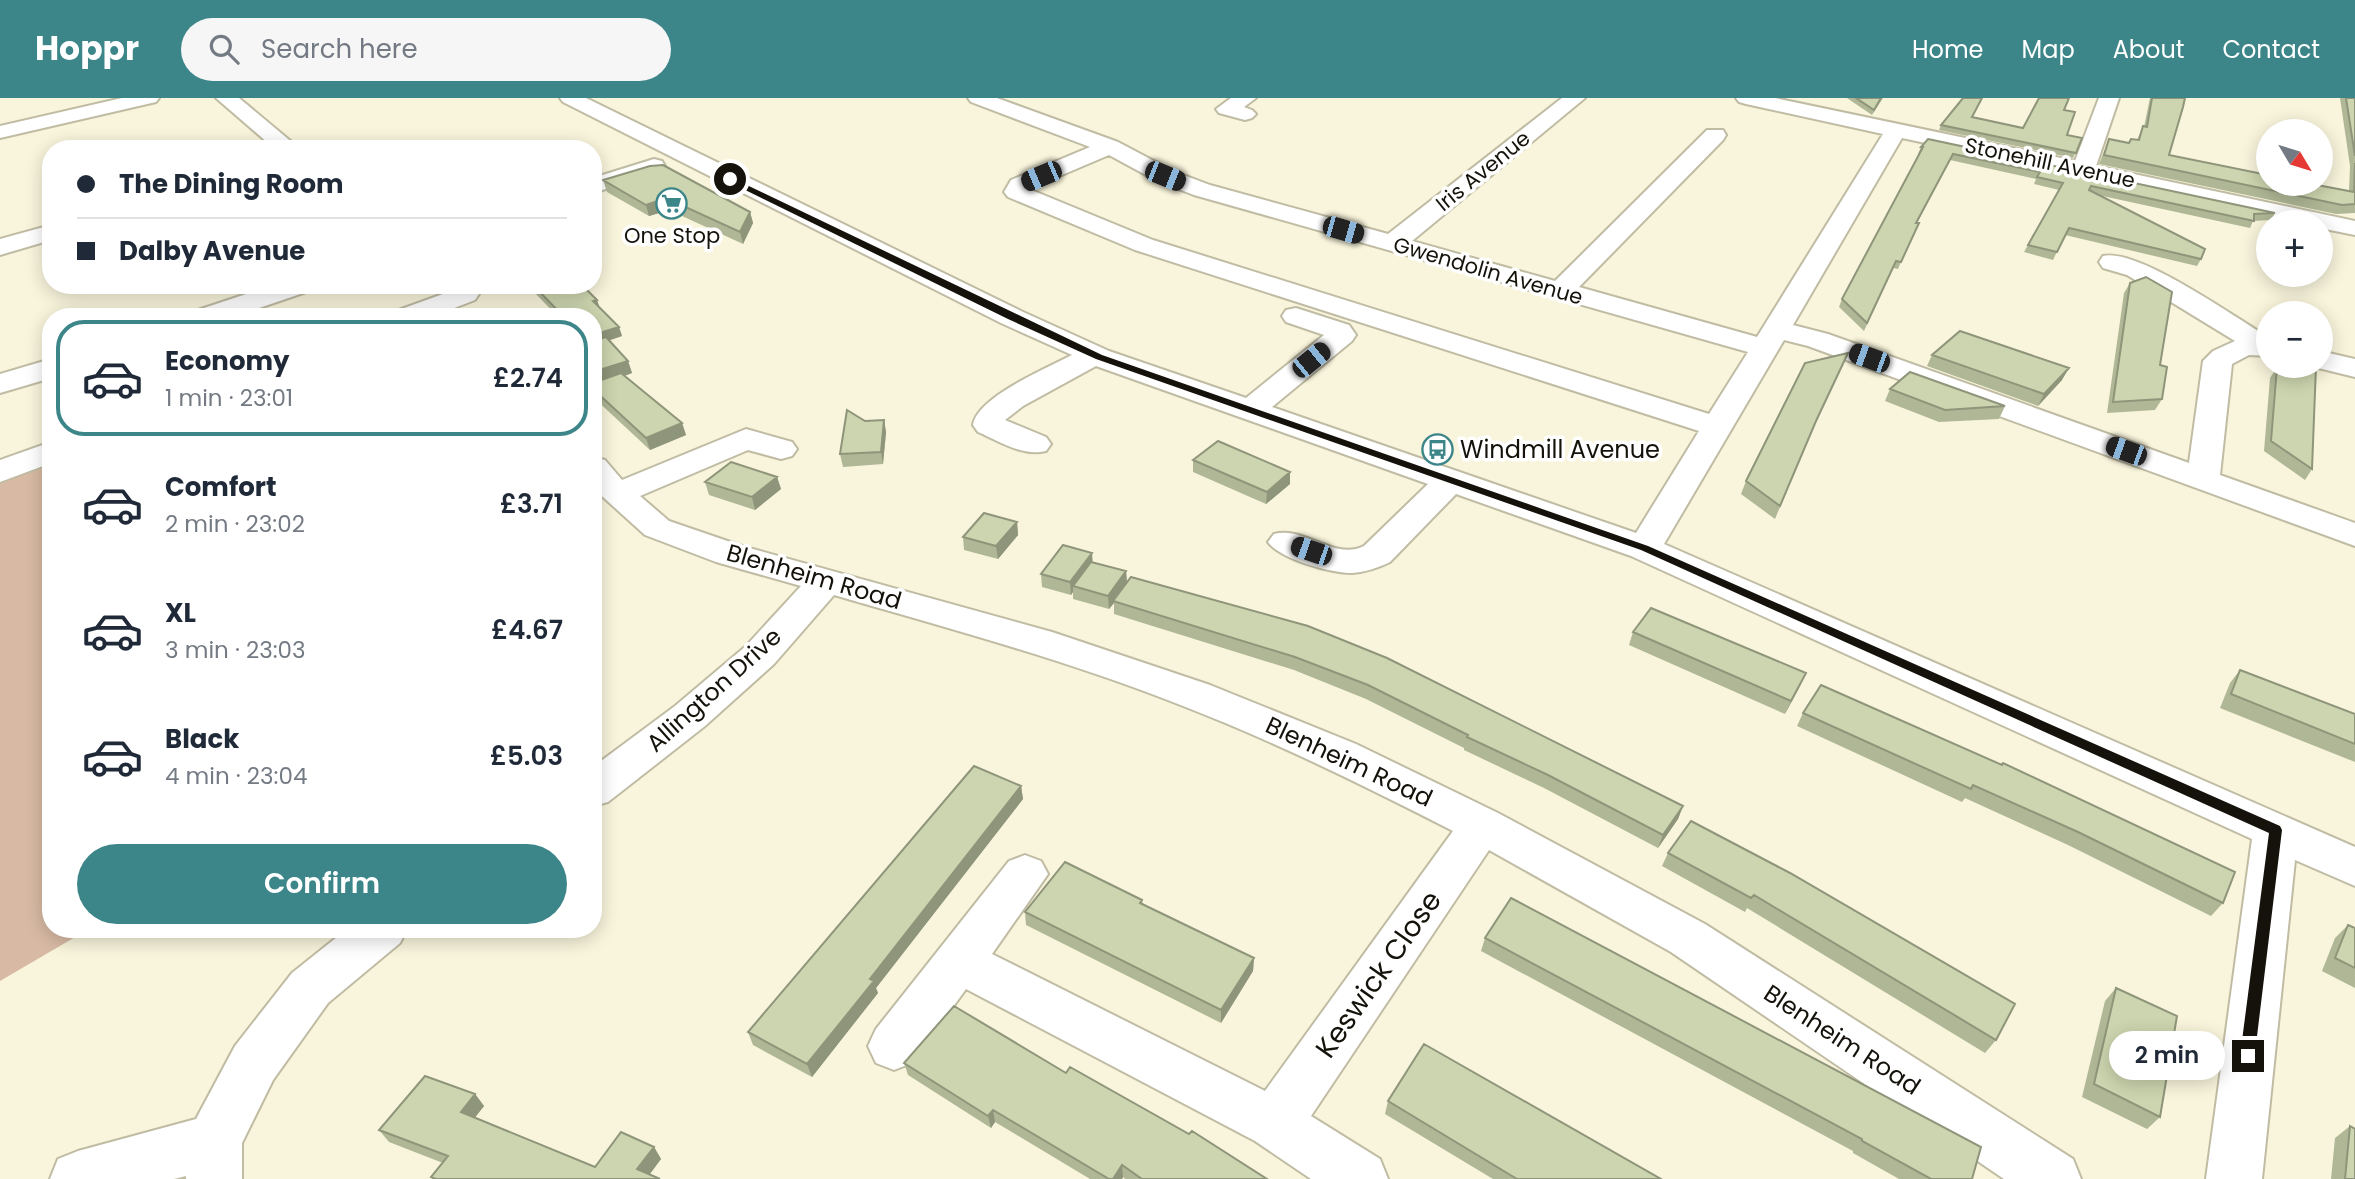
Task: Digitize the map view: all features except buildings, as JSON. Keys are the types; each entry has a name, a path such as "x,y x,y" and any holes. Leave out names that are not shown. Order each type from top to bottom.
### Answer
{"street":[{"path":"0,132 149,98"},
{"path":"226,98 278,140"},
{"path":"570,98 683,156 1094,355 1644,548 2276,830 2355,868"},
{"name":"Gwendolin Avenue","path":"978,98 1110,147 1165,176 1202,190 1560,291 1771,339 1818,340 2355,535"},
{"name":"Iris Avenue","path":"1392,244 1575,98"},
{"name":"Stonehill Avenue","path":"1746,98 1805,104 1896,130 2355,228"},
{"path":"2083,170 2109,98"},
{"path":"1644,548 1896,130"},
{"path":"1560,291 1715,135"},
{"path":"1110,147 1019,185 1016,192 1144,245 1718,427"},
{"path":"602,183 683,156"},
{"path":"0,247 42,235"},
{"path":"2135,267 2256,341"},
{"path":"232,308 273,294"},
{"path":"423,308 450,294"},
{"path":"462,294 475,308"},
{"path":"1249,411 1342,335 1339,331 1287,313"},
{"path":"2203,479 2218,361 2231,351 2256,347"},
{"path":"1035,444 989,425 990,417 1000,408 1094,355"},
{"path":"2333,363 2355,368"},
{"path":"0,384 42,371"},
{"path":"617,494 736,428 781,449"},
{"path":"0,472 42,456"},
{"name":"Blenheim Road","path":"602,477 617,494 657,528 729,554 1038,641 1196,695 1341,755 1482,825 1688,938 2053,1179"},
{"path":"1286,542 1336,560 1367,561 1451,480"},
{"name":"Allington Drive","path":"602,783 690,716 760,655 827,580"},
{"name":"Keswick Close","path":"1274,1123 1482,825"},
{"path":"2234,1179 2276,830"},
{"path":"894,1045 1024,874"},
{"path":"78,1179 214,1160 254,1063 281,1024 310,988 372,938"},
{"path":"958,961 1274,1123 1360,1179"}],"shaded area":[{"path":"42,466 42,938 74,938 0,981 0,482"}],"place":[{"name":"One Stop","path":"672,204"},
{"name":"Windmill Avenue","path":"1437,450"}],"route":[{"path":"730,179 1011,317 1099,357 1235,407 1530,506 1644,548 2276,830 2248,1056"}]}
